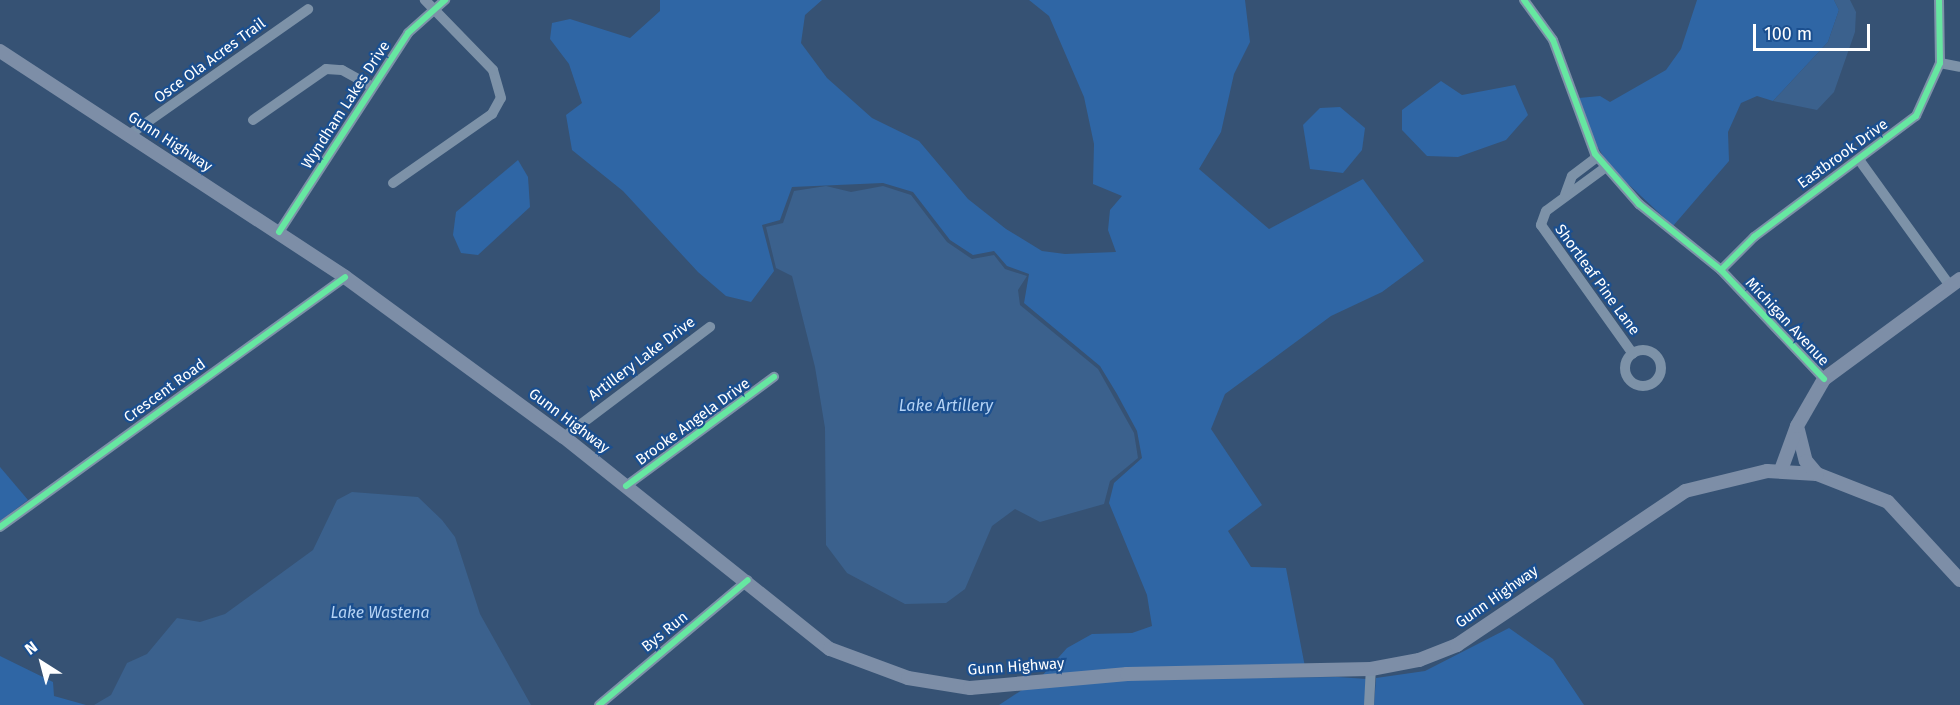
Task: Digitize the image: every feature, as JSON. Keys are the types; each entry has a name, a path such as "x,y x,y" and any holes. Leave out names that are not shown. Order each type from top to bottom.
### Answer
{"main road":[{"name":"Gunn Highway","path":"0,51 345,277 564,436 748,580 830,648 908,678 970,688 1127,674 1371,669 1419,660 1457,645 1685,491 1729,476 1781,470 1817,474 1888,502 1960,580"},
{"path":"1781,470 1797,426 1824,379 1955,282"},
{"path":"1797,426 1800,446 1817,474"}],"street":[{"path":"393,183 492,114 501,98 493,70 425,0"},
{"name":"Wyndham Lakes Drive","path":"279,232 371,86 408,33 445,0"},
{"name":"Michigan Avenue","path":"1524,0 1552,40 1597,157 1639,204 1721,270 1824,379"},
{"name":"Eastbrook Drive","path":"1721,270 1754,237 1860,161 1916,116 1940,63 1940,0"},
{"name":"Osce Ola Acres Trail","path":"129,135 308,9"},
{"path":"1940,63 1960,67"},
{"path":"253,120 326,69 342,70 371,86"},
{"name":"Shortleaf Pine Lane","path":"1565,195 1572,176 1597,157"},
{"path":"1860,161 1955,282"},
{"name":"Shortleaf Pine Lane","path":"1606,167 1546,211 1543,231 1633,354"},
{"name":"Crescent Road","path":"0,526 345,277"},
{"name":"Artillery Lake Drive","path":"564,436 710,327"},
{"name":"Brooke Angela Drive","path":"626,486 774,377"},
{"name":"Bys Run","path":"599,705 748,580"},
{"path":"1369,705 1371,669"}],"shaded area":[{"path":"660,0 822,0 805,15 801,43 827,78 872,118 919,141 968,199 1006,229 1042,251 1065,254 1116,252 1108,230 1110,210 1122,196 1093,184 1094,144 1084,97 1049,16 1029,0 1245,0 1250,42 1234,74 1221,132 1199,169 1269,229 1363,179 1424,261 1382,292 1331,316 1225,394 1211,429 1262,505 1228,531 1251,567 1286,568 1305,667 1040,678 1067,648 1092,634 1132,633 1152,626 1147,595 1109,503 1114,483 1142,458 1137,431 1117,394 1100,366 1024,303 1029,274 1007,266 994,251 973,255 950,240 913,192 883,183 792,187 780,220 762,225 774,271 751,302 726,296 698,272 623,191 572,150 566,115 582,103 569,64 550,39 552,23 570,19 630,38 660,11"},
{"path":"1697,0 1834,0 1839,10 1828,42 1773,101 1757,96 1741,103 1728,132 1729,161 1673,226 1610,167 1592,138 1579,98 1600,96 1610,102 1666,70 1681,49"},
{"path":"1441,81 1462,95 1515,85 1528,115 1506,140 1458,157 1427,156 1402,130 1402,110"},
{"path":"1340,107 1365,128 1362,150 1343,173 1310,169 1303,125 1320,108"},
{"path":"518,160 528,177 530,207 478,255 461,253 453,235 456,212"},
{"path":"0,467 28,500 0,521"},
{"path":"1509,628 1553,659 1584,705 1374,705 1376,678 1425,671"},
{"path":"0,656 53,682 54,696 86,705 0,705"},
{"path":"1338,677 1367,679 1365,705 999,705 1025,688 1127,679"}],"water":[{"path":"1834,0 1850,0 1856,12 1855,32 1834,92 1817,110 1773,101 1828,42 1839,10"},
{"name":"Lake Artillery","path":"826,186 851,192 883,186 911,195 947,242 972,259 994,255 1005,269 1027,276 1018,290 1020,305 1098,369 1134,433 1138,458 1110,481 1104,504 1040,522 1015,509 992,526 965,589 946,603 905,604 847,573 826,545 825,428 815,367 792,276 776,268 766,227 783,223 794,191"},
{"name":"Lake Wastena","path":"352,492 418,497 442,520 455,537 480,614 531,705 94,705 111,695 127,663 147,654 177,618 200,622 225,614 313,550 337,500"}],"cycle path":[{"path":"279,232 408,33 445,0"},
{"path":"1524,0 1553,40 1595,154 1639,204 1721,270 1824,379"},
{"path":"1721,270 1754,237 1916,116 1940,63 1939,0"},
{"path":"0,527 345,277"},
{"path":"626,486 774,377"},
{"path":"599,705 748,580"}]}
